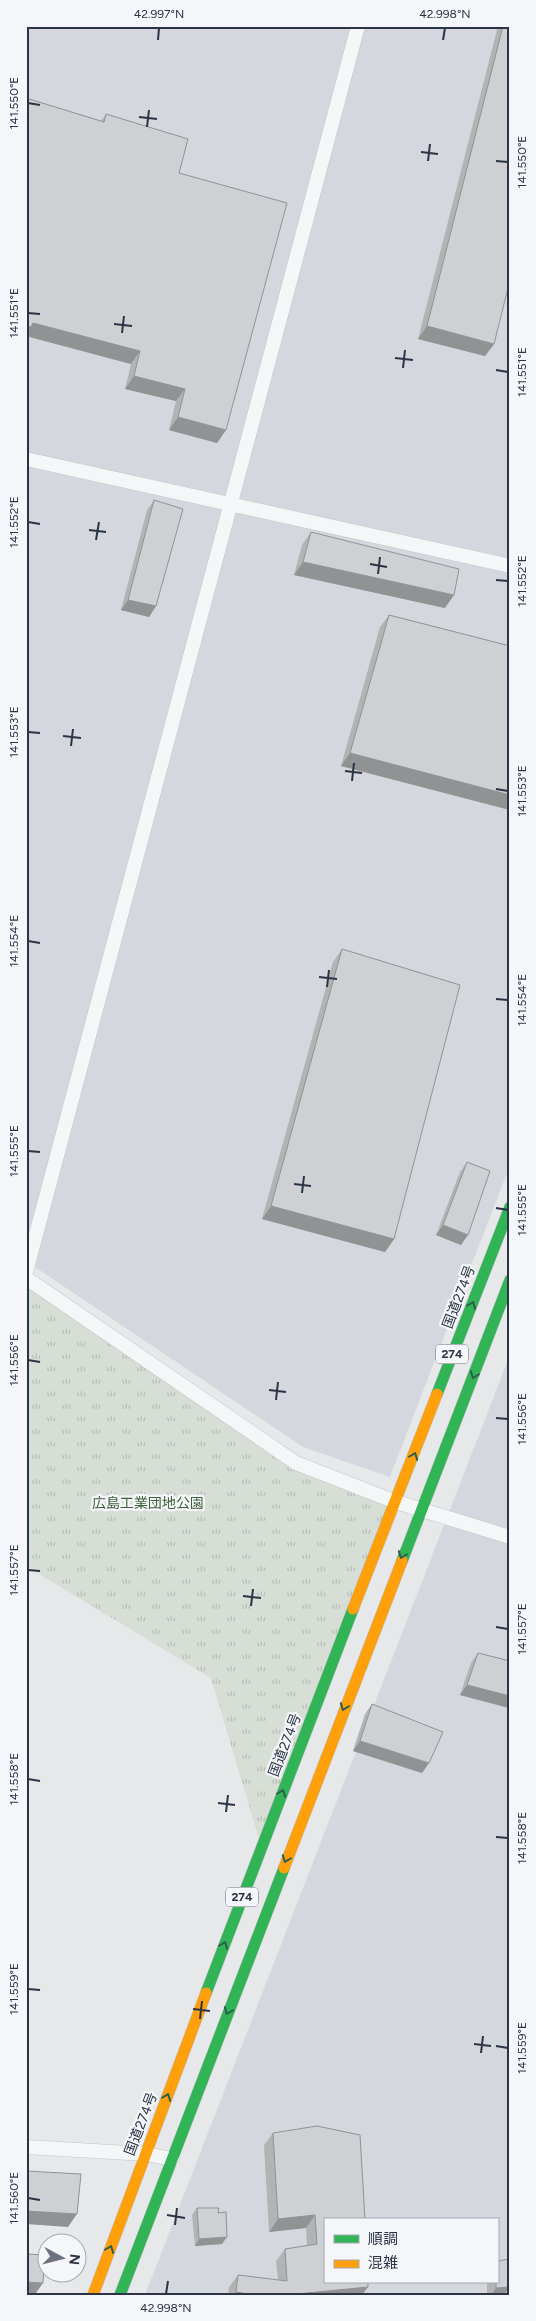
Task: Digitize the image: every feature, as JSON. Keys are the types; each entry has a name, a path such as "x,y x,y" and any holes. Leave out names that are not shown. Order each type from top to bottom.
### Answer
{"highway":[{"name":"国道274号","path":"93,2295 261,1846 510,1207"},
{"name":"274","path":"120,2295 420,1510 510,1280"}],"street":[{"path":"26,1272 358,26"},
{"path":"26,458 510,566"},
{"path":"26,1278 296,1463 396,1502 510,1537"},
{"path":"26,2147 146,2154 172,2159"}],"shaded area":[{"path":"26,26 510,26 510,1165 390,1477 303,1447 26,1261"},
{"path":"510,1355 510,2295 145,2295"}],"green space":[{"name":"広島工業団地公園","path":"26,1278 296,1463 396,1502 261,1846 211,1678 26,1566"}],"building":[{"path":"503,26 510,26 510,280 494,344 427,326"},
{"path":"26,98 104,122 106,114 188,139 179,173 287,203 226,430 178,417 185,389 134,376 140,351 33,323 31,327 26,326"},
{"path":"154,500 183,509 156,606 128,600"},
{"path":"311,532 459,569 454,595 303,562"},
{"path":"389,615 510,646 510,795 350,753"},
{"path":"342,949 460,985 394,1239 271,1206"},
{"path":"467,1162 490,1171 468,1235 443,1225"},
{"path":"478,1653 510,1661 510,1696 467,1685"},
{"path":"372,1704 443,1732 429,1763 360,1741"},
{"path":"317,2126 360,2135 365,2218 324,2218 324,2284 368,2284 368,2287 286,2295 254,2295 236,2292 238,2275 287,2281 285,2249 317,2244 315,2215 278,2219 273,2133"},
{"path":"26,2171 81,2174 77,2214 26,2211"},
{"path":"197,2208 219,2208 218,2213 226,2212 227,2237 199,2239"},
{"path":"26,2254 38,2255 38,2283 26,2282"},
{"path":"510,2259 510,2292 509,2287 496,2288 496,2284 498,2284 498,2261"}],"traffic: fast":[{"path":"437,1394 510,1207"},
{"path":"402,1561 510,1280"},
{"path":"206,1993 353,1609"},
{"path":"120,2295 284,1868"}],"traffic: slow":[{"path":"353,1609 437,1394"},
{"path":"284,1868 402,1561"},
{"path":"93,2295 206,1993"}]}
